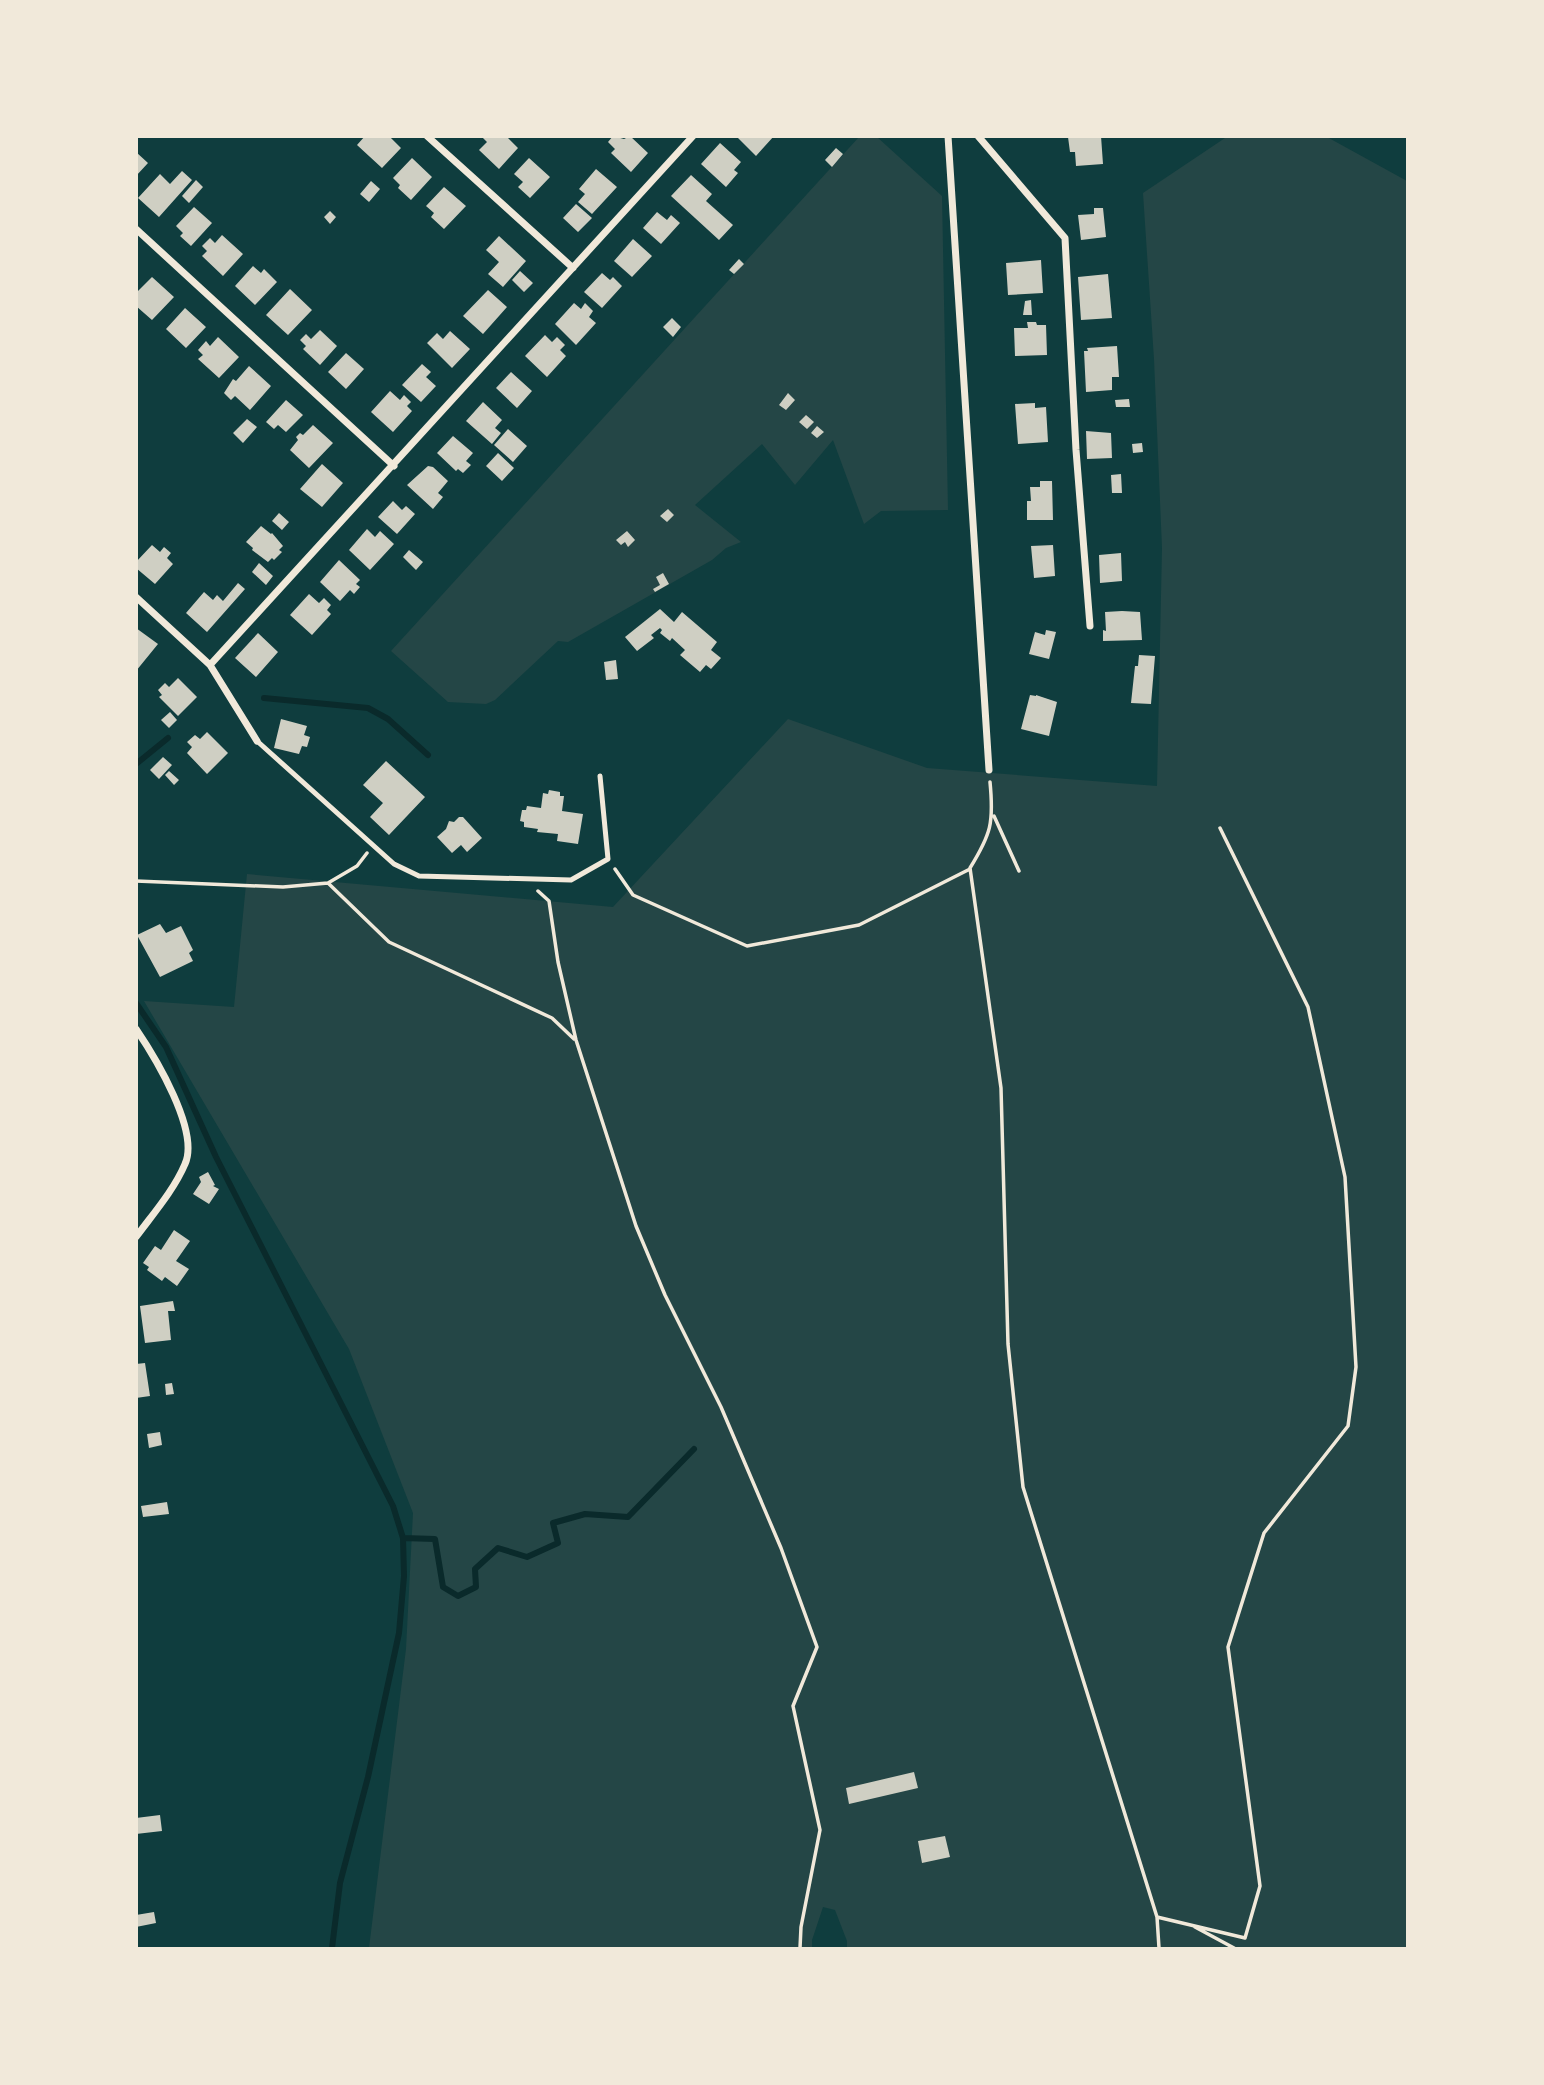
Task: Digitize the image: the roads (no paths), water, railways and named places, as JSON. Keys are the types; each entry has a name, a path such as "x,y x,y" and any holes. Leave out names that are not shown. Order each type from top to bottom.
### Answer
{"street":[{"path":"427,136 573,268"},
{"path":"210,664 694,136"},
{"path":"948,136 989,770"},
{"path":"978,136 1065,238 1076,450 1090,626"},
{"path":"136,229 394,466"},
{"path":"136,597 210,664 257,741"},
{"path":"136,1029 159,1064 186,1128 189,1147 186,1163 136,1237"}],"lane":[{"path":"257,741 394,864 419,876 571,880 608,859 600,776"}],"waterway":[{"path":"264,698 368,708 388,719 428,755"},
{"path":"136,764 168,738"},
{"path":"136,1003 166,1047 216,1157 393,1506 403,1538 404,1576 399,1633 368,1777 340,1883 332,1948"},
{"path":"403,1538 435,1539 443,1587 458,1596 476,1587 475,1569 498,1548 527,1557 558,1543 553,1523 585,1514 628,1517 694,1449"}]}
